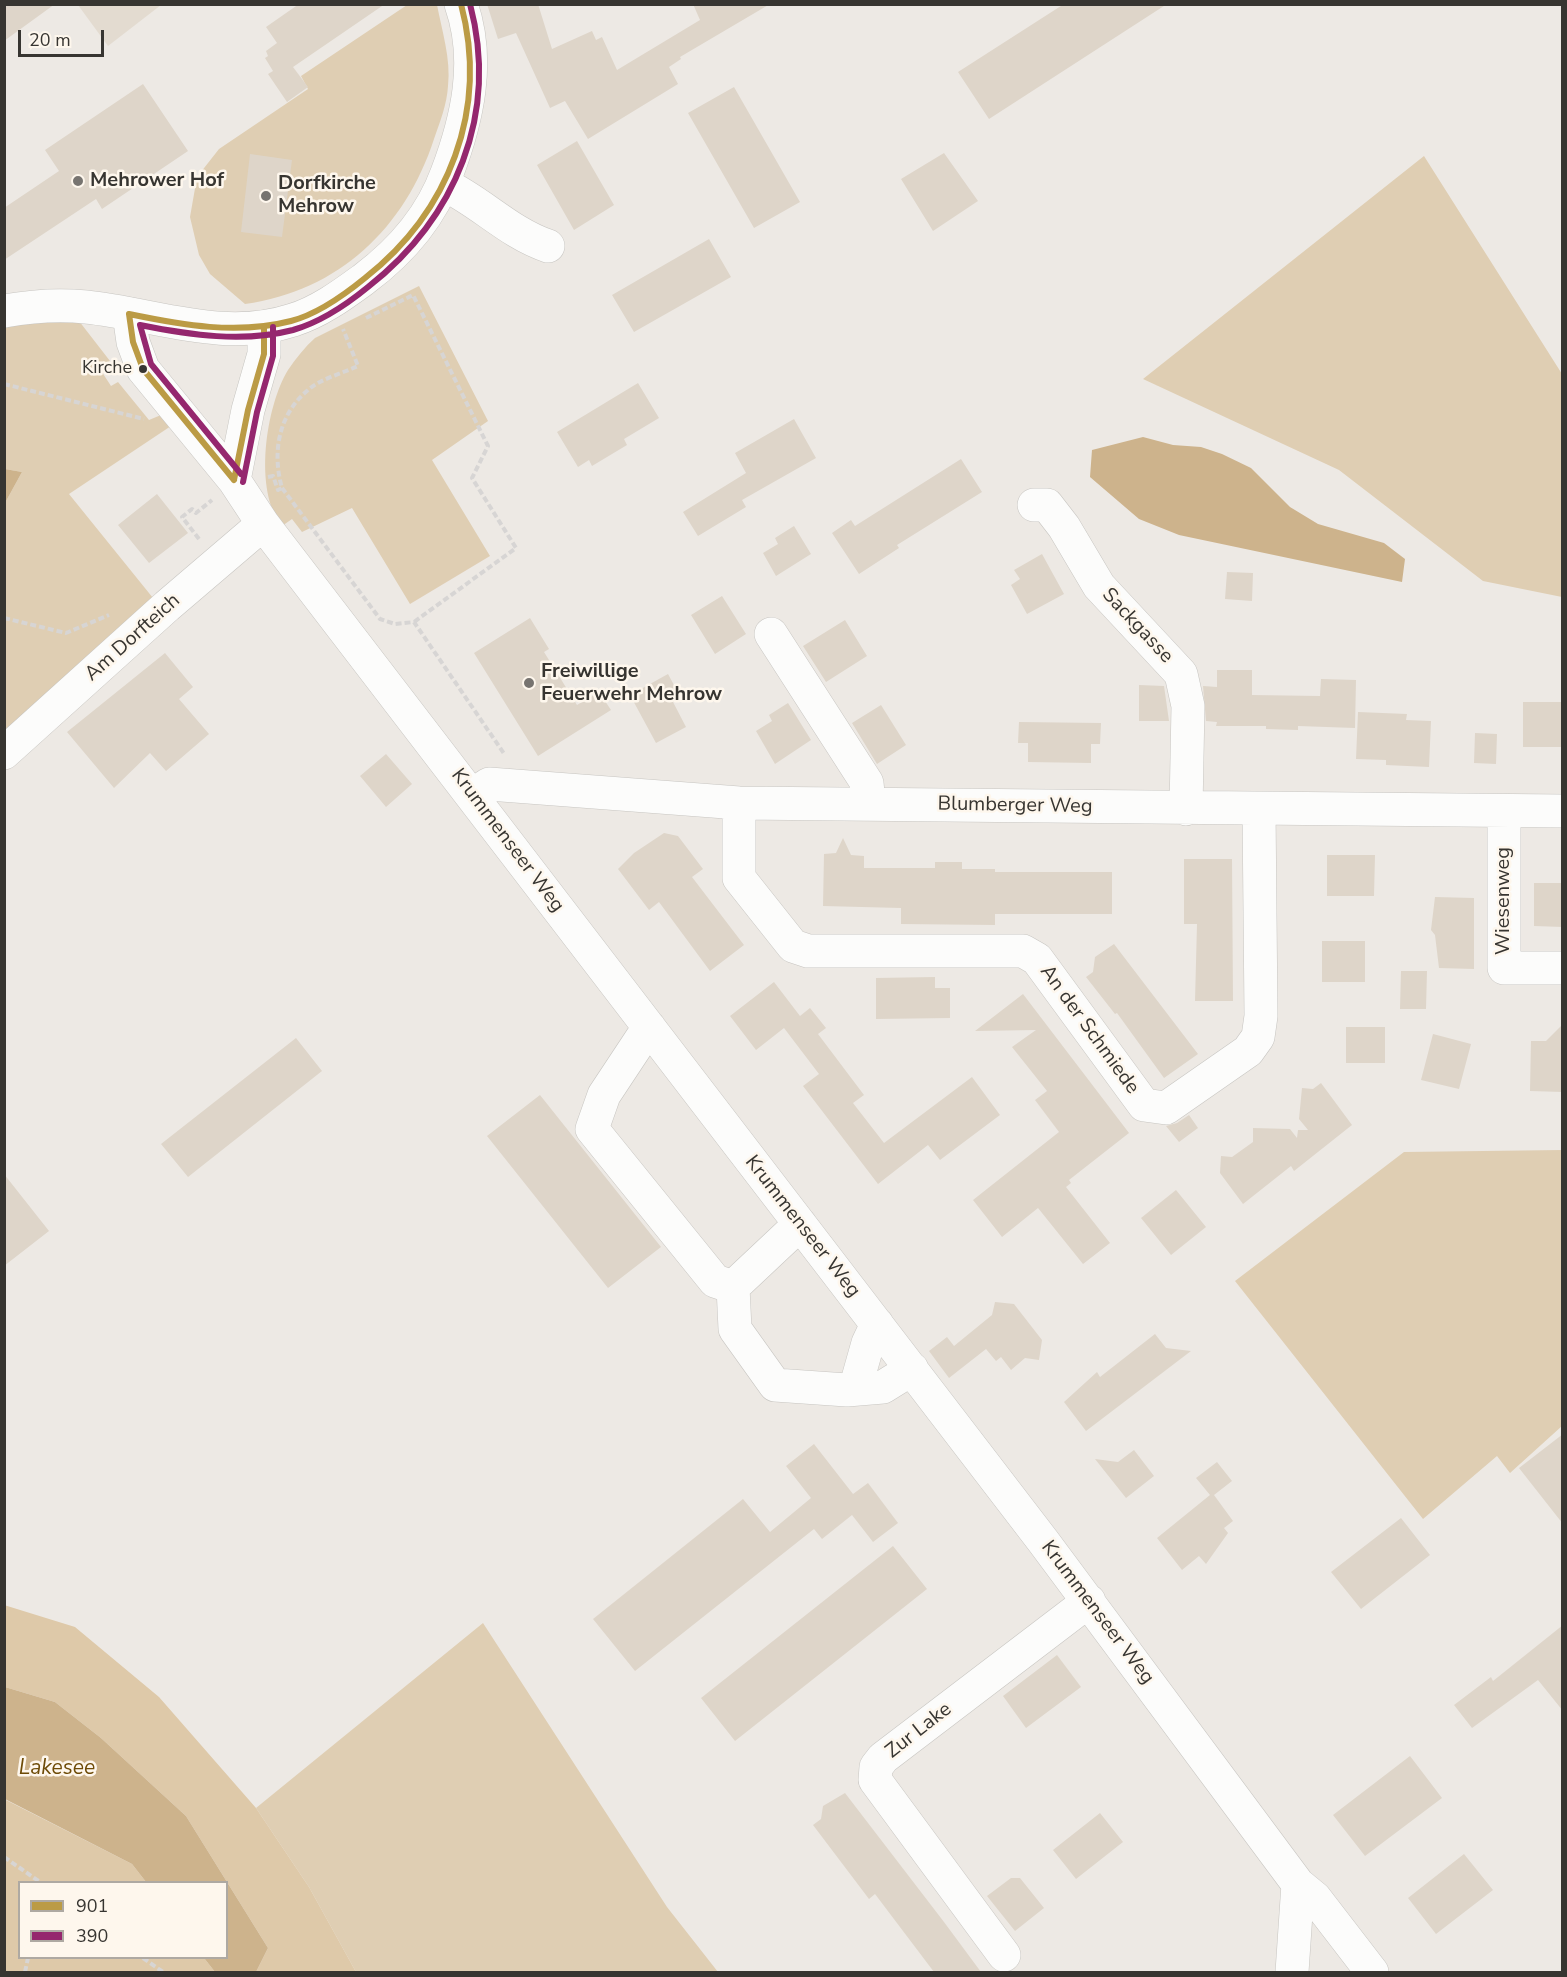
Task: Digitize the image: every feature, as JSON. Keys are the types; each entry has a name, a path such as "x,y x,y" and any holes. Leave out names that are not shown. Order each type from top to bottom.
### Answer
{"street":[{"path":"4,311 51,304 203,327 264,327 293,320 320,309 378,268 406,241 429,211 443,184 459,142 470,86 468,34 461,4"},
{"path":"443,184 466,195 532,241 548,246"},
{"name":"Krummenseer Weg","path":"129,314 133,342 143,369 225,488 262,524 472,795 1089,1601 1298,1884 1315,1898 1372,1972"},
{"path":"225,488 264,354 264,327"},
{"name":"Sackgasse","path":"1034,506 1047,505 1064,527 1099,586 1181,674 1188,706 1186,809"},
{"name":"Am Dorfteich","path":"4,753 166,606 262,524"},
{"path":"771,634 867,783 868,803"},
{"name":"Blumberger Weg","path":"472,795 489,784 739,803 1563,811"},
{"name":"An der Schmiede","path":"739,803 739,878 793,946 808,951 1023,951 1037,959 1144,1105 1166,1108 1248,1052 1258,1037 1262,1016 1259,809"},
{"name":"Wiesenweg","path":"1504,811 1504,968 1563,969"},
{"path":"649,1028 604,1095 592,1129 715,1281 733,1287"},
{"path":"800,1224 733,1287 735,1329 775,1385 855,1389 883,1387 912,1370"},
{"path":"855,1389 868,1343 877,1324"},
{"name":"Zur Lake","path":"1004,1955 875,1780 876,1767 883,1758 1089,1601"},
{"path":"1292,1972 1298,1884"}],"path":[{"path":"353,324 343,329 358,366 309,388 289,410 281,430 277,469 282,488 380,619 395,624 414,622 516,548 472,478 488,446 413,296 363,320"},
{"path":"4,384 152,421"},
{"path":"262,524 266,500 272,496 268,476 273,476 278,490 282,488"},
{"path":"182,517 192,509 196,513 225,488"},
{"path":"4,618 66,633 116,612"},
{"path":"414,622 527,786"},
{"path":"4,1857 34,1881"},
{"path":"144,1959 163,1972"}],"shaded area":[{"path":"78,5 161,5 108,46"},
{"path":"407,5 437,5 449,76 445,106 421,171 405,200 386,227 364,250 338,270 310,285 279,297 245,304 210,274 199,255 190,217 197,177 219,149 308,89 301,76"},
{"path":"1424,156 1562,374 1562,597 1483,581 1339,470 1143,379"},
{"path":"419,286 488,421 432,460 490,556 410,604 352,508 302,532 292,519 282,526 273,511 265,471 269,426 274,405 280,386 297,357 315,338"},
{"path":"79,321 110,361 100,369 111,386 118,382 149,420 161,415 171,426 69,494 153,598 5,733 5,503 22,472 5,469 5,328 22,323"},
{"path":"1562,1150 1562,1426 1510,1473 1497,1456 1423,1519 1235,1281 1404,1152"},
{"path":"4,1605 75,1627 159,1697 256,1808 309,1887 356,1972 256,1972 268,1948 186,1816 101,1738 55,1702 5,1687"},
{"path":"483,1623 667,1907 718,1972 356,1972 309,1887 256,1808"},
{"path":"4,1799 132,1864 145,1881 18,1881 18,1959 205,1959 215,1972 5,1972"}],"water":[{"path":"1143,437 1173,445 1201,447 1251,468 1290,507 1318,524 1384,543 1405,559 1402,582 1179,535 1139,519 1090,477 1092,450"},
{"path":"4,469 22,472 5,503"},
{"name":"Lakesee","path":"5,1687 55,1702 101,1738 186,1816 226,1881 145,1881 132,1864 5,1799"},
{"name":"Lakesee","path":"228,1884 268,1948 256,1972 215,1972 205,1959 228,1959"}],"building":[{"path":"4,4 55,4 4,41"},
{"path":"299,4 385,4 293,67 308,87 287,102 268,74 273,71 265,58 268,56 266,51 277,43 266,27"},
{"path":"487,4 538,4 552,49 592,31 596,40 602,37 617,70 700,20 693,4 770,4 680,57 681,59 669,67 678,84 588,139 565,101 550,108 516,33 498,39"},
{"path":"1064,4 1167,4 989,119 958,72"},
{"path":"143,84 188,151 102,209 96,199 4,260 4,208 59,171 45,150"},
{"path":"734,87 800,202 754,228 688,113"},
{"path":"577,141 614,205 574,230 537,165"},
{"path":"944,153 978,201 933,231 901,179"},
{"name":"Dorfkirche Mehrow","path":"250,154 292,160 282,237 241,232"},
{"path":"709,239 731,277 634,332 612,295"},
{"path":"638,383 659,418 624,439 627,445 592,466 589,460 578,467 557,432"},
{"path":"794,419 816,458 742,500 746,507 698,536 683,512 746,473 735,453"},
{"path":"961,459 982,492 897,545 899,548 859,574 832,533 851,520 855,526"},
{"path":"157,494 188,533 149,563 118,525"},
{"path":"794,526 811,554 776,576 763,553 778,544 775,538"},
{"path":"1042,554 1064,594 1027,614 1011,585 1020,579 1014,570"},
{"path":"1227,572 1253,573 1252,601 1225,599"},
{"path":"722,596 746,634 715,654 691,615"},
{"path":"530,618 549,649 544,652 577,705 599,692 611,710 538,756 474,653"},
{"path":"845,620 867,656 826,682 803,646"},
{"path":"165,653 193,687 179,699 209,734 166,771 150,753 114,788 67,732"},
{"path":"1217,670 1252,670 1252,695 1320,696 1321,679 1356,680 1355,728 1298,726 1298,730 1266,729 1266,726 1216,726 1217,722 1206,721 1203,686 1217,687"},
{"path":"668,674 681,698 673,702 686,727 656,743 630,695"},
{"path":"1139,685 1164,686 1169,721 1139,721"},
{"path":"1523,702 1563,702 1563,747 1523,747"},
{"path":"788,703 811,740 775,764 756,731 772,721 769,715"},
{"path":"881,705 906,745 877,764 852,723"},
{"path":"1358,712 1407,714 1406,720 1431,721 1429,767 1386,765 1386,760 1356,759"},
{"path":"1019,722 1101,723 1100,744 1091,744 1091,763 1028,762 1028,743 1018,743"},
{"path":"1475,733 1497,734 1496,764 1474,763"},
{"path":"386,754 412,784 386,807 360,776"},
{"path":"664,833 678,836 703,869 692,877 744,945 710,971 659,902 649,910 618,869 634,853"},
{"path":"843,838 851,855 864,856 864,868 935,868 935,862 962,862 962,869 995,869 995,872 1112,872 1112,914 995,914 995,925 901,924 901,908 823,906 824,854 836,853"},
{"path":"1327,855 1375,855 1374,896 1327,896"},
{"path":"1184,859 1232,859 1233,1001 1195,1001 1197,924 1184,924"},
{"path":"1534,883 1563,883 1563,927 1534,926"},
{"path":"1435,897 1474,898 1474,969 1439,968 1435,935 1431,930"},
{"path":"1322,941 1365,941 1365,982 1322,982"},
{"path":"1114,944 1198,1054 1164,1078 1117,1013 1115,1014 1086,977 1093,972 1095,957"},
{"path":"1401,971 1427,971 1426,1009 1400,1009"},
{"path":"935,977 935,988 950,988 950,1018 876,1019 876,978"},
{"path":"774,982 800,1016 810,1008 826,1028 818,1034 864,1095 853,1103 884,1143 972,1077 1000,1115 940,1160 928,1145 878,1184 803,1086 819,1074 784,1028 756,1050 730,1016"},
{"path":"1023,994 1129,1133 1069,1180 1071,1183 1066,1187 1110,1243 1083,1264 1038,1208 1002,1237 973,1200 1059,1132 1035,1100 1047,1091 1012,1047 1036,1030 975,1031"},
{"path":"1563,1024 1563,1092 1530,1091 1531,1041 1546,1041"},
{"path":"1346,1027 1385,1027 1385,1063 1346,1063"},
{"path":"1433,1034 1471,1044 1459,1089 1421,1080"},
{"path":"296,1038 322,1071 188,1177 161,1144"},
{"path":"1321,1083 1352,1125 1294,1171 1291,1166 1243,1204 1220,1173 1221,1156 1232,1157 1253,1142 1253,1128 1290,1129 1297,1138 1298,1130 1308,1130 1299,1119 1302,1088 1313,1089"},
{"path":"540,1095 661,1247 608,1288 487,1136"},
{"path":"1189,1115 1198,1128 1179,1142 1166,1126 1177,1123"},
{"path":"4,1174 49,1231 4,1266"},
{"path":"1176,1190 1206,1227 1171,1255 1141,1218"},
{"path":"995,1302 1014,1304 1042,1340 1039,1360 1025,1358 1011,1370 1001,1357 996,1361 986,1349 949,1378 929,1351 947,1337 954,1346 992,1315"},
{"path":"1155,1334 1166,1348 1191,1351 1086,1431 1064,1402 1097,1372 1100,1377"},
{"path":"1563,1434 1563,1524 1519,1468"},
{"path":"814,1444 853,1494 868,1483 898,1523 873,1542 852,1515 822,1539 814,1529 635,1671 593,1619 743,1499 770,1532 811,1498 786,1466"},
{"path":"1134,1450 1154,1476 1126,1498 1095,1459 1118,1462"},
{"path":"1217,1462 1232,1481 1214,1495 1233,1521 1224,1528 1228,1533 1206,1564 1199,1556 1182,1570 1157,1538 1210,1495 1196,1478"},
{"path":"1401,1518 1430,1555 1361,1609 1331,1572"},
{"path":"893,1546 927,1589 735,1741 701,1698"},
{"path":"1563,1625 1563,1711 1538,1680 1472,1728 1454,1705 1491,1677 1493,1681"},
{"path":"1057,1655 1081,1687 1026,1728 1003,1696"},
{"path":"1410,1756 1442,1798 1365,1856 1333,1815"},
{"path":"845,1793 981,1972 934,1972 875,1894 869,1899 813,1825 821,1819 823,1806"},
{"path":"1100,1813 1123,1842 1076,1879 1053,1850"},
{"path":"1464,1854 1493,1890 1436,1934 1408,1898"},
{"path":"1011,1878 1020,1878 1044,1908 1015,1931 987,1896"}],"transit line":[{"name":"901","path":"129,314 189,325 230,328 291,321 311,314 339,298 394,252 419,222 440,190 455,156 465,120 470,82 468,44 461,4"},
{"name":"390","path":"241,474 151,364 140,325 178,332 236,337 293,330 323,318 342,306 399,260 425,229 447,196 463,161 474,124 479,85 478,45 470,4"},
{"name":"901","path":"129,314 133,342 143,369 234,480"},
{"name":"901","path":"234,480 248,410 264,354 264,327"},
{"name":"390","path":"243,482 257,412 273,356 273,327"}],"place":[{"name":"Mehrower Hof","path":"78,181"},
{"name":"Dorfkirche Mehrow","path":"266,196"},
{"name":"Kirche","path":"143,369"},
{"name":"Freiwillige Feuerwehr Mehrow","path":"529,683"}]}
